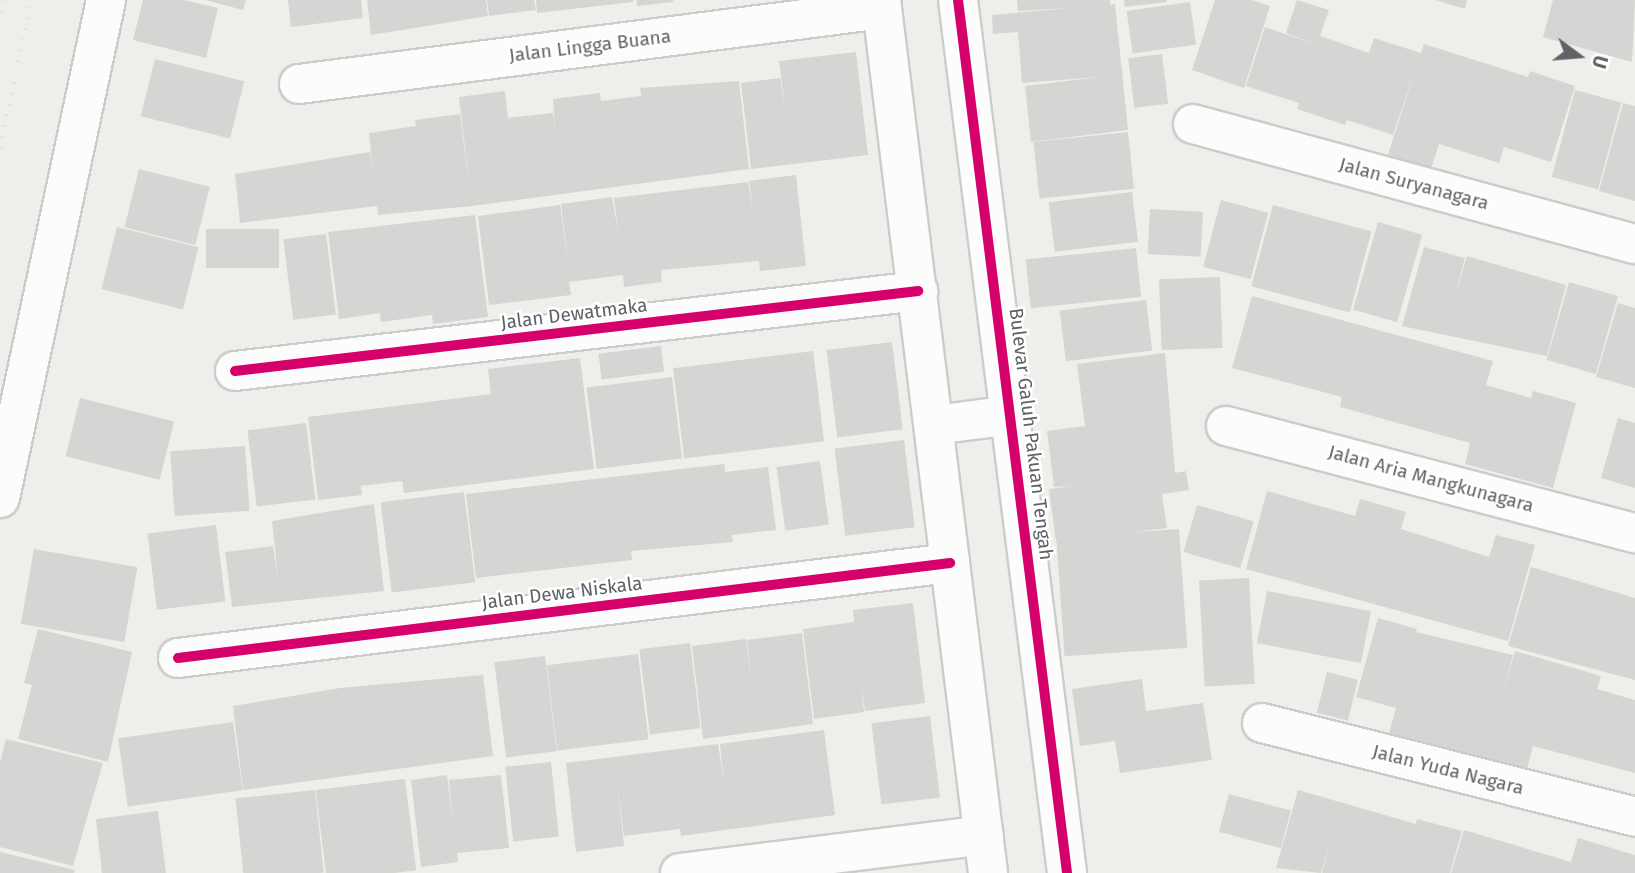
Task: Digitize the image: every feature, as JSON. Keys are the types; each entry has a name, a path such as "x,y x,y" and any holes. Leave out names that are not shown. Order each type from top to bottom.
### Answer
{"street":[{"path":"0,498 106,0"},
{"name":"Bulevar Galuh Pakuan Tengah","path":"958,0 1012,415 1067,873"},
{"path":"881,4 935,425 988,873"},
{"name":"Jalan Lingga Buana","path":"299,84 881,4"},
{"name":"Jalan Suryanagara","path":"1193,124 1635,244"},
{"name":"Jalan Dewatmaka","path":"235,371 918,291"},
{"path":"935,425 1012,415"},
{"name":"Jalan Aria Mangkunagara","path":"1226,426 1635,533"},
{"name":"Jalan Dewa Niskala","path":"178,658 950,563"},
{"name":"Jalan Yuda Nagara","path":"1262,723 1635,817"},
{"path":"680,873 984,835"}],"building":[{"path":"143,0 184,0 218,8 206,58 133,40"},
{"path":"205,0 246,0 243,10"},
{"path":"288,0 361,0 363,18 291,27"},
{"path":"367,0 486,0 488,16 371,35"},
{"path":"487,0 534,0 536,10 489,16"},
{"path":"536,0 633,0 633,2 537,13"},
{"path":"637,0 673,0 673,2 637,6"},
{"path":"1017,0 1110,0 1110,5 1115,4 1128,130 1031,142 1025,86 1100,77 1022,83 1018,32 993,34 992,15 1069,8 1018,11"},
{"path":"1124,0 1167,0 1167,2 1125,7"},
{"path":"1215,0 1251,0 1270,6 1244,88 1192,70"},
{"path":"1297,0 1329,10 1320,36 1369,53 1374,38 1421,53 1424,44 1528,77 1530,71 1575,86 1551,162 1504,147 1499,163 1439,144 1430,172 1387,158 1417,64 1393,135 1347,120 1350,111 1345,125 1297,109 1299,103 1246,86 1265,27 1318,45 1286,33"},
{"path":"1435,0 1467,0 1465,9"},
{"path":"1553,0 1635,0 1632,62 1543,37"},
{"path":"1190,2 1196,45 1133,53 1127,11"},
{"path":"856,52 868,155 751,169 741,83 780,78 785,109 779,61"},
{"path":"1162,54 1168,104 1134,108 1128,58"},
{"path":"155,59 244,81 230,139 141,116"},
{"path":"739,81 749,169 472,206 378,215 377,206 240,223 235,174 370,152 373,174 369,133 416,126 415,120 460,114 470,190 459,97 505,91 508,118 553,113 555,130 553,99 600,93 601,101 641,96 640,88"},
{"path":"1575,90 1621,102 1598,189 1552,177"},
{"path":"1623,103 1635,106 1635,201 1599,191"},
{"path":"1128,132 1134,189 1039,199 1034,142"},
{"path":"139,169 210,187 195,245 124,227"},
{"path":"796,175 806,266 760,271 759,261 661,270 662,282 624,287 623,275 569,282 571,295 489,305 478,216 560,205 568,263 561,204 612,197 618,231 614,198 748,182 753,211 749,181"},
{"path":"1132,192 1138,242 1055,252 1049,202"},
{"path":"1221,200 1268,213 1250,279 1203,267"},
{"path":"1273,205 1372,231 1350,313 1251,286"},
{"path":"1150,209 1203,212 1201,257 1148,254"},
{"path":"475,215 488,317 433,324 432,315 381,322 380,313 339,319 328,232"},
{"path":"1378,222 1422,235 1397,322 1353,309"},
{"path":"117,227 199,247 183,309 102,289"},
{"path":"206,229 279,229 279,268 206,268"},
{"path":"326,234 336,314 293,320 283,239"},
{"path":"1424,247 1465,258 1455,296 1467,256 1566,285 1547,356 1402,326"},
{"path":"1136,248 1141,297 1031,308 1026,260"},
{"path":"1220,277 1222,348 1162,350 1159,279"},
{"path":"1569,282 1618,296 1596,374 1547,360"},
{"path":"1252,296 1493,361 1486,385 1531,398 1533,391 1576,403 1553,488 1465,464 1470,443 1340,407 1342,397 1232,368"},
{"path":"1146,300 1152,351 1066,361 1060,311"},
{"path":"1618,303 1635,308 1635,388 1596,377"},
{"path":"892,342 903,429 837,437 826,350"},
{"path":"661,346 664,372 602,379 598,354"},
{"path":"813,351 824,441 684,459 673,368"},
{"path":"1165,353 1175,473 1186,471 1189,490 1162,494 1167,528 1056,542 1049,489 1073,486 1054,487 1047,431 1085,426 1077,364"},
{"path":"580,358 594,469 404,493 402,481 361,486 362,495 318,500 308,417 491,394 488,369"},
{"path":"672,377 682,458 597,469 587,387"},
{"path":"80,398 174,421 160,480 65,456"},
{"path":"1618,418 1635,423 1635,488 1601,478"},
{"path":"306,423 315,499 257,507 247,430"},
{"path":"904,440 915,527 845,536 835,449"},
{"path":"245,446 250,511 175,516 170,451"},
{"path":"820,461 829,524 785,531 776,467"},
{"path":"724,464 725,472 768,467 776,530 732,535 733,542 631,551 632,560 476,578 466,494"},
{"path":"1267,491 1355,516 1360,499 1406,512 1401,529 1489,557 1496,535 1535,545 1508,641 1246,569"},
{"path":"464,492 475,582 392,593 381,502"},
{"path":"374,504 384,591 232,607 225,552 273,546 278,577 272,521"},
{"path":"1197,505 1254,521 1240,568 1183,552"},
{"path":"216,525 225,601 157,610 148,533"},
{"path":"1179,529 1187,648 1065,656 1056,538"},
{"path":"34,549 137,567 124,642 21,624"},
{"path":"1531,567 1635,598 1635,680 1508,646"},
{"path":"1249,578 1255,684 1205,686 1199,581"},
{"path":"1267,591 1371,611 1361,663 1257,643"},
{"path":"913,603 925,703 865,711 861,685 864,712 814,719 803,629 854,622 853,610"},
{"path":"1378,618 1417,629 1416,632 1513,655 1501,700 1515,651 1601,676 1597,689 1635,700 1635,773 1533,746 1527,769 1389,733 1396,708 1356,697"},
{"path":"38,629 132,652 108,762 18,739 32,685 24,683"},
{"path":"802,633 813,724 703,739 692,646 746,639 751,681 747,640"},
{"path":"690,643 700,728 650,735 639,649"},
{"path":"638,654 648,739 557,751 547,665"},
{"path":"545,656 557,751 506,757 494,662"},
{"path":"1327,672 1358,680 1348,720 1317,713"},
{"path":"483,675 493,756 243,790 233,706 340,688"},
{"path":"1142,679 1146,711 1203,703 1212,760 1120,773 1115,741 1080,746 1072,689"},
{"path":"930,716 940,797 881,805 871,723"},
{"path":"233,722 243,790 128,806 118,738"},
{"path":"824,730 835,815 681,836 680,829 624,836 617,783 624,846 576,852 566,763 718,744 724,782 720,744"},
{"path":"6,739 103,763 73,866 0,847 0,762"},
{"path":"551,762 559,837 513,841 505,767"},
{"path":"447,775 453,824 449,780 501,775 509,848 457,853 458,862 421,867 411,780"},
{"path":"405,779 416,870 326,873 316,790"},
{"path":"315,790 324,873 243,873 235,798"},
{"path":"1298,790 1416,824 1417,819 1462,831 1450,873 1322,873 1329,844 1321,873 1276,868"},
{"path":"1229,794 1291,811 1281,848 1219,832"},
{"path":"158,811 166,873 102,873 96,819"},
{"path":"1464,830 1571,862 1578,838 1635,855 1635,873 1451,873"},
{"path":"0,852 75,870 74,873 0,873"}],"railway":[{"path":"0,12 3,0"},
{"path":"0,148 31,0"}],"cycle path":[{"path":"958,0 1067,873"},
{"path":"235,371 918,291"},
{"path":"178,658 950,563"}]}
